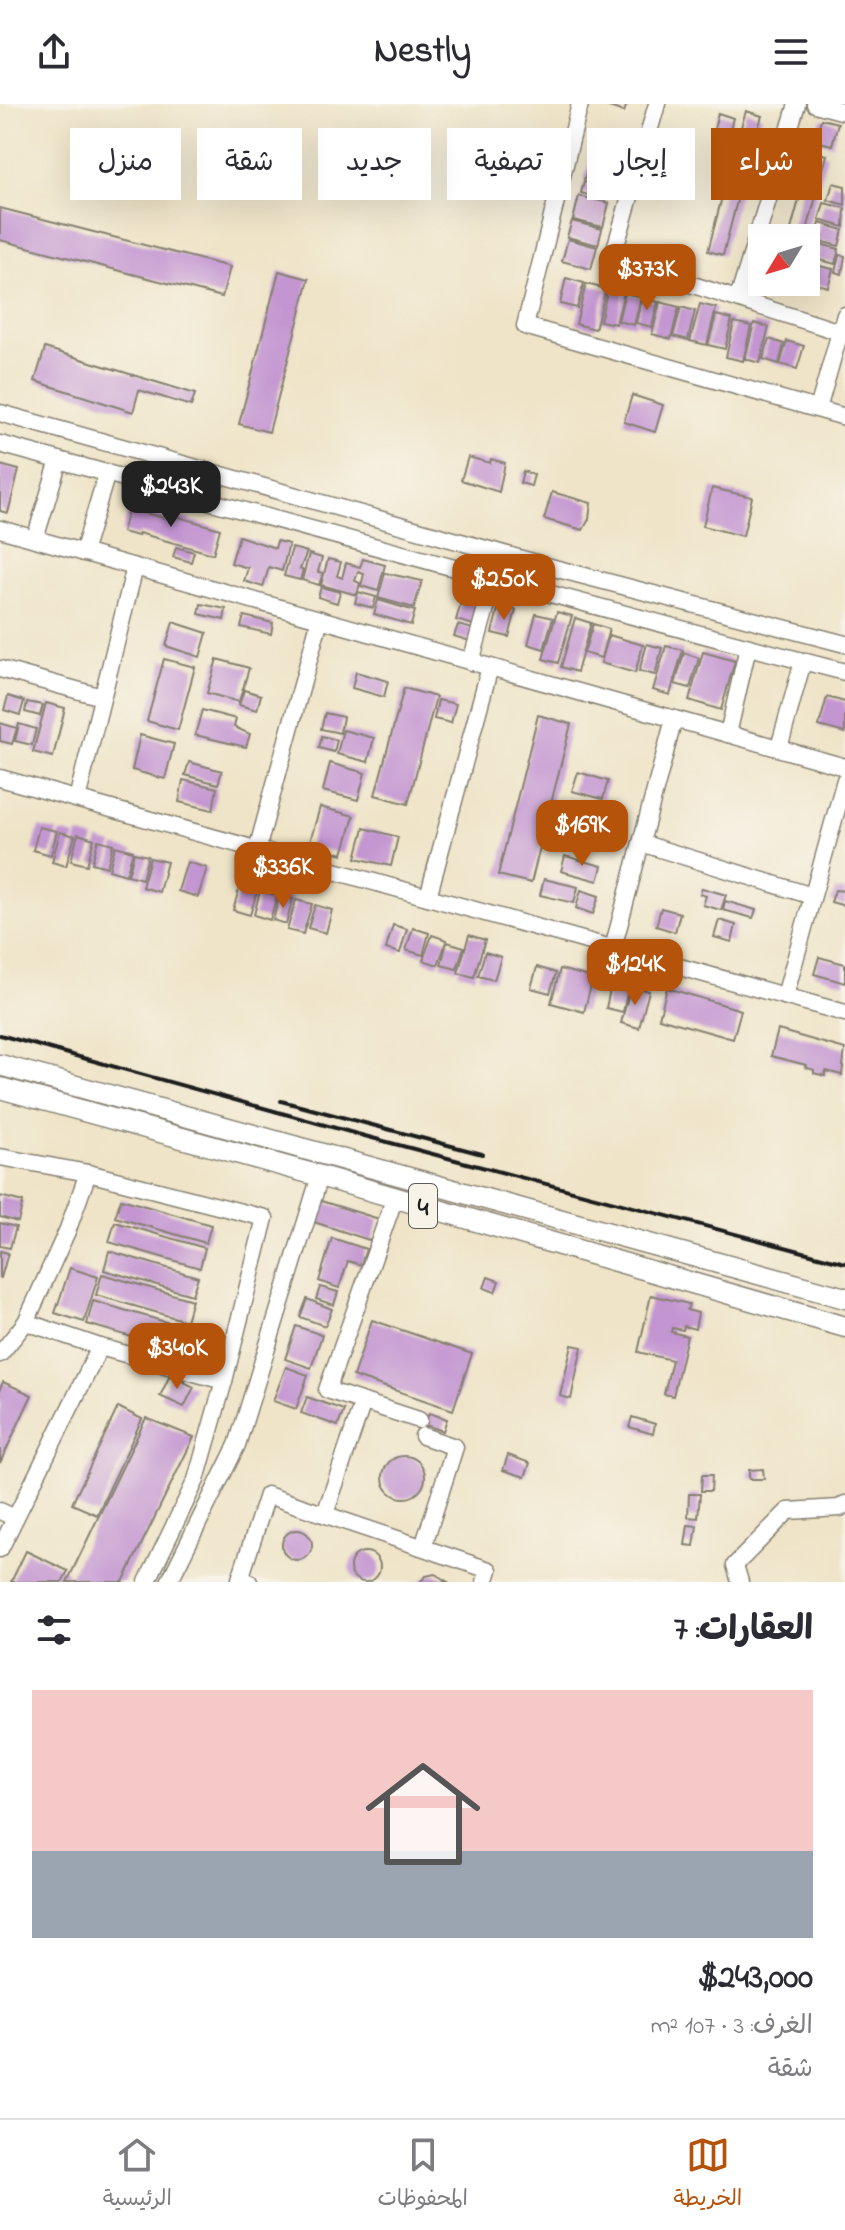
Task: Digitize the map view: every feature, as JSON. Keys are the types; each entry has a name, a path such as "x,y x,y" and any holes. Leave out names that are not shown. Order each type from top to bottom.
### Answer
{"main road":[{"name":"4","path":"0,1065 845,1298"},
{"name":"4","path":"0,1088 395,1197 844,1331"}],"street":[{"path":"580,104 525,326 845,417"},
{"path":"657,104 612,259 738,299 843,327 818,409"},
{"path":"738,299 797,104"},
{"path":"815,104 845,112"},
{"path":"0,413 569,572 845,644"},
{"path":"0,444 845,672"},
{"path":"35,539 59,460"},
{"path":"83,553 107,473"},
{"path":"0,529 845,767"},
{"path":"77,799 135,567"},
{"path":"471,662 494,579"},
{"path":"257,850 320,619"},
{"path":"728,734 748,647"},
{"path":"779,748 803,661"},
{"path":"428,897 490,667"},
{"path":"0,669 102,697"},
{"path":"613,948 674,719"},
{"path":"0,778 845,1013"},
{"path":"785,996 845,780"},
{"path":"641,843 812,896"},
{"path":"0,1157 88,1173 265,1218 196,1480 147,1582"},
{"path":"0,1354 26,1322 68,1229 88,1173"},
{"path":"169,1582 237,1445 320,1176"},
{"path":"395,1197 327,1390 363,1402 455,1447 423,1547"},
{"path":"26,1322 100,1347 224,1381"},
{"path":"0,1549 8,1514 100,1347"},
{"path":"325,1514 363,1402"},
{"path":"249,1582 240,1579 267,1495 489,1570 485,1582"},
{"path":"740,1582 735,1565 788,1511 840,1508 845,1504"}],"building":[{"path":"600,104 627,104 624,112"},
{"path":"746,111 762,116 758,128 741,127"},
{"path":"718,113 733,118 730,128 714,128"},
{"path":"821,119 838,123 832,145 822,143 822,128 819,128"},
{"path":"822,154 827,155 822,174"},
{"path":"584,182 587,183 587,195 581,193"},
{"path":"833,183 845,186 845,205 828,200"},
{"path":"579,196 609,203 603,227 573,220"},
{"path":"721,200 737,200 723,255 708,251"},
{"path":"799,200 815,200 809,224 792,224"},
{"path":"824,203 845,208 844,227 819,220"},
{"path":"0,208 230,267 222,297 0,240"},
{"path":"572,221 602,229 598,245 567,237"},
{"path":"820,224 843,230 839,246 820,241"},
{"path":"568,239 597,247 591,269 562,261"},
{"path":"820,244 839,249 835,264 820,260"},
{"path":"839,255 845,256 842,274 835,272"},
{"path":"820,266 833,269 828,287 820,285"},
{"path":"279,271 309,279 269,432 239,424"},
{"path":"566,278 584,283 577,308 560,304"},
{"path":"586,284 606,289 595,329 576,324"},
{"path":"608,288 624,292 616,324 600,321"},
{"path":"625,293 641,297 634,325 618,321"},
{"path":"642,298 658,302 652,327 636,323"},
{"path":"660,302 679,307 671,339 652,334"},
{"path":"700,304 716,308 707,345 690,341"},
{"path":"681,307 695,311 688,340 673,336"},
{"path":"716,315 732,319 725,349 708,345"},
{"path":"734,322 751,326 743,361 726,357"},
{"path":"754,323 769,327 760,363 745,359"},
{"path":"769,339 784,344 779,364 763,359"},
{"path":"787,341 804,346 797,369 780,364"},
{"path":"45,348 195,394 191,406 139,390 133,412 35,381"},
{"path":"632,395 663,405 655,432 624,422"},
{"path":"468,457 490,463 491,459 505,463 499,492 461,480"},
{"path":"0,465 19,470 8,513 0,511"},
{"path":"523,471 534,475 531,486 520,483"},
{"path":"712,488 752,497 743,536 703,526"},
{"path":"552,492 591,503 589,519 583,530 544,519"},
{"path":"131,501 143,504 141,512 164,518 165,513 220,529 213,554 139,533 138,536 122,532"},
{"path":"239,536 275,548 277,541 289,544 282,571 269,567 263,587 244,581 248,568 231,563"},
{"path":"176,547 194,552 191,562 173,557"},
{"path":"292,548 307,552 300,569 303,570 300,580 284,576"},
{"path":"309,554 322,558 318,572 323,573 319,585 302,580"},
{"path":"328,559 341,562 337,576 342,578 346,563 360,567 363,559 385,565 378,591 361,586 364,574 358,572 355,581 360,583 357,595 321,585"},
{"path":"385,573 422,581 414,608 378,598"},
{"path":"321,587 340,592 337,603 318,597"},
{"path":"358,592 376,597 373,608 355,603"},
{"path":"464,593 482,598 474,625 456,620"},
{"path":"378,600 415,611 411,625 374,614"},
{"path":"201,604 226,609 224,620 199,614"},
{"path":"499,606 516,610 509,637 492,633"},
{"path":"557,612 572,616 558,663 543,659"},
{"path":"536,614 553,618 544,649 528,644"},
{"path":"244,616 273,623 271,634 241,627"},
{"path":"575,618 591,623 577,672 561,667"},
{"path":"173,622 207,633 200,657 166,646"},
{"path":"593,624 609,629 601,658 584,653"},
{"path":"458,625 473,629 470,641 454,636"},
{"path":"609,635 643,645 635,673 601,663"},
{"path":"647,644 662,648 655,675 639,671"},
{"path":"666,646 683,650 670,695 653,690"},
{"path":"703,652 735,661 721,710 689,700"},
{"path":"684,653 699,658 690,688 675,684"},
{"path":"164,659 195,667 178,730 147,721"},
{"path":"217,659 249,668 239,702 207,693"},
{"path":"356,672 388,681 384,697 352,688"},
{"path":"404,688 436,697 408,804 375,795"},
{"path":"244,690 261,695 257,710 239,705"},
{"path":"8,696 24,701 20,715 4,710"},
{"path":"827,697 845,702 845,733 819,726"},
{"path":"438,700 456,704 451,723 434,719"},
{"path":"27,702 43,705 40,716 25,712"},
{"path":"46,703 65,708 53,757 33,752"},
{"path":"202,710 236,719 234,727 250,734 246,747 195,735"},
{"path":"325,713 343,717 340,733 321,729"},
{"path":"538,715 571,724 531,883 498,875"},
{"path":"0,723 17,728 12,744 0,741"},
{"path":"19,724 36,729 32,745 15,741"},
{"path":"343,730 374,738 368,762 337,754"},
{"path":"140,735 174,744 165,779 132,770"},
{"path":"322,736 337,740 334,752 319,748"},
{"path":"189,762 222,771 218,784 185,775"},
{"path":"330,763 365,773 358,800 323,791"},
{"path":"578,772 608,781 603,799 572,791"},
{"path":"183,780 217,788 213,810 179,802"},
{"path":"570,802 601,811 596,826 566,817"},
{"path":"320,807 354,816 343,854 309,845"},
{"path":"39,827 57,831 51,855 33,850"},
{"path":"568,827 593,835 587,854 562,846"},
{"path":"364,828 398,837 391,866 356,858"},
{"path":"60,832 75,836 66,866 52,862"},
{"path":"78,834 94,839 87,865 71,861"},
{"path":"98,840 113,844 107,867 92,863"},
{"path":"115,846 133,851 126,875 109,870"},
{"path":"134,853 148,856 142,879 128,875"},
{"path":"565,856 602,866 598,881 561,871"},
{"path":"150,858 167,862 159,892 142,887"},
{"path":"187,862 207,868 198,897 178,891"},
{"path":"544,879 578,887 574,903 540,895"},
{"path":"241,883 258,888 250,915 233,910"},
{"path":"702,888 726,895 721,910 703,905 706,896 700,894"},
{"path":"581,890 599,896 593,914 576,908"},
{"path":"835,890 845,891 845,906 831,902"},
{"path":"260,891 277,895 270,920 254,915"},
{"path":"279,896 293,899 286,924 273,920"},
{"path":"296,900 312,904 303,934 287,930"},
{"path":"725,901 756,910 753,918 723,910"},
{"path":"315,905 332,910 326,933 308,928"},
{"path":"661,908 680,913 675,932 656,926"},
{"path":"719,920 736,925 732,942 714,937"},
{"path":"393,925 407,929 400,953 386,949"},
{"path":"413,928 429,933 423,955 406,950"},
{"path":"432,935 447,940 438,965 423,960"},
{"path":"469,935 485,940 474,977 458,973"},
{"path":"447,942 464,947 457,969 441,965"},
{"path":"485,952 501,957 494,980 478,976"},
{"path":"819,957 845,964 845,983 814,974"},
{"path":"537,967 556,973 550,993 531,988"},
{"path":"560,969 593,978 584,1012 551,1003"},
{"path":"611,985 628,989 623,1012 606,1008"},
{"path":"631,986 649,991 639,1028 621,1023"},
{"path":"667,988 741,1010 733,1039 659,1018"},
{"path":"778,1030 845,1049 842,1075 826,1071 825,1076 814,1073 806,1065 771,1056"},
{"path":"0,1196 23,1202 18,1222 0,1217"},
{"path":"121,1199 211,1225 206,1243 115,1217"},
{"path":"321,1201 379,1219 372,1241 314,1222"},
{"path":"115,1222 205,1248 200,1268 109,1242"},
{"path":"0,1223 16,1227 10,1248 0,1246"},
{"path":"332,1238 366,1249 361,1265 348,1261 339,1288 319,1281"},
{"path":"0,1251 8,1253 1,1278 0,1278"},
{"path":"109,1251 198,1277 192,1295 104,1270"},
{"path":"70,1268 98,1277 84,1322 55,1313"},
{"path":"102,1274 192,1300 186,1321 96,1295"},
{"path":"488,1277 499,1281 495,1292 484,1288"},
{"path":"320,1287 338,1292 334,1305 316,1299"},
{"path":"651,1295 689,1304 687,1310 698,1313 695,1329 684,1326 683,1330 672,1328 671,1332 687,1336 673,1396 664,1394 672,1360 638,1352"},
{"path":"307,1299 332,1309 325,1326 300,1317"},
{"path":"93,1301 183,1327 177,1350 87,1324"},
{"path":"372,1320 472,1354 453,1410 353,1376"},
{"path":"296,1326 322,1335 311,1368 285,1359"},
{"path":"572,1345 582,1347 571,1399 560,1396"},
{"path":"286,1367 308,1375 296,1409 273,1401"},
{"path":"170,1375 194,1387 184,1407 160,1396"},
{"path":"3,1382 32,1395 0,1463 0,1388"},
{"path":"307,1397 344,1410 338,1426 301,1413"},
{"path":"118,1407 142,1419 97,1515 72,1504"},
{"path":"429,1413 447,1419 443,1431 425,1425"},
{"path":"632,1417 655,1424 653,1434 629,1427"},
{"path":"146,1418 194,1437 123,1582 67,1582"},
{"path":"508,1455 530,1463 525,1477 503,1470"},
{"path":"404,1456 419,1462 425,1477 419,1492 404,1498 389,1492 383,1477 389,1462"},
{"path":"763,1469 764,1479 749,1479 749,1470"},
{"path":"702,1475 712,1475 711,1491 701,1491"},
{"path":"689,1494 700,1494 698,1518 688,1517"},
{"path":"688,1525 697,1526 694,1546 685,1545"},
{"path":"297,1530 308,1534 312,1545 308,1556 297,1560 286,1556 282,1545 286,1534"},
{"path":"26,1551 68,1571 62,1582 11,1582"},
{"path":"365,1552 376,1556 380,1567 376,1578 365,1582 354,1578 350,1567 354,1556"},
{"path":"435,1574 448,1582 420,1582 426,1576"}],"railway":[{"path":"0,1035 357,1134 845,1263"},
{"path":"281,1101 482,1154"}]}
